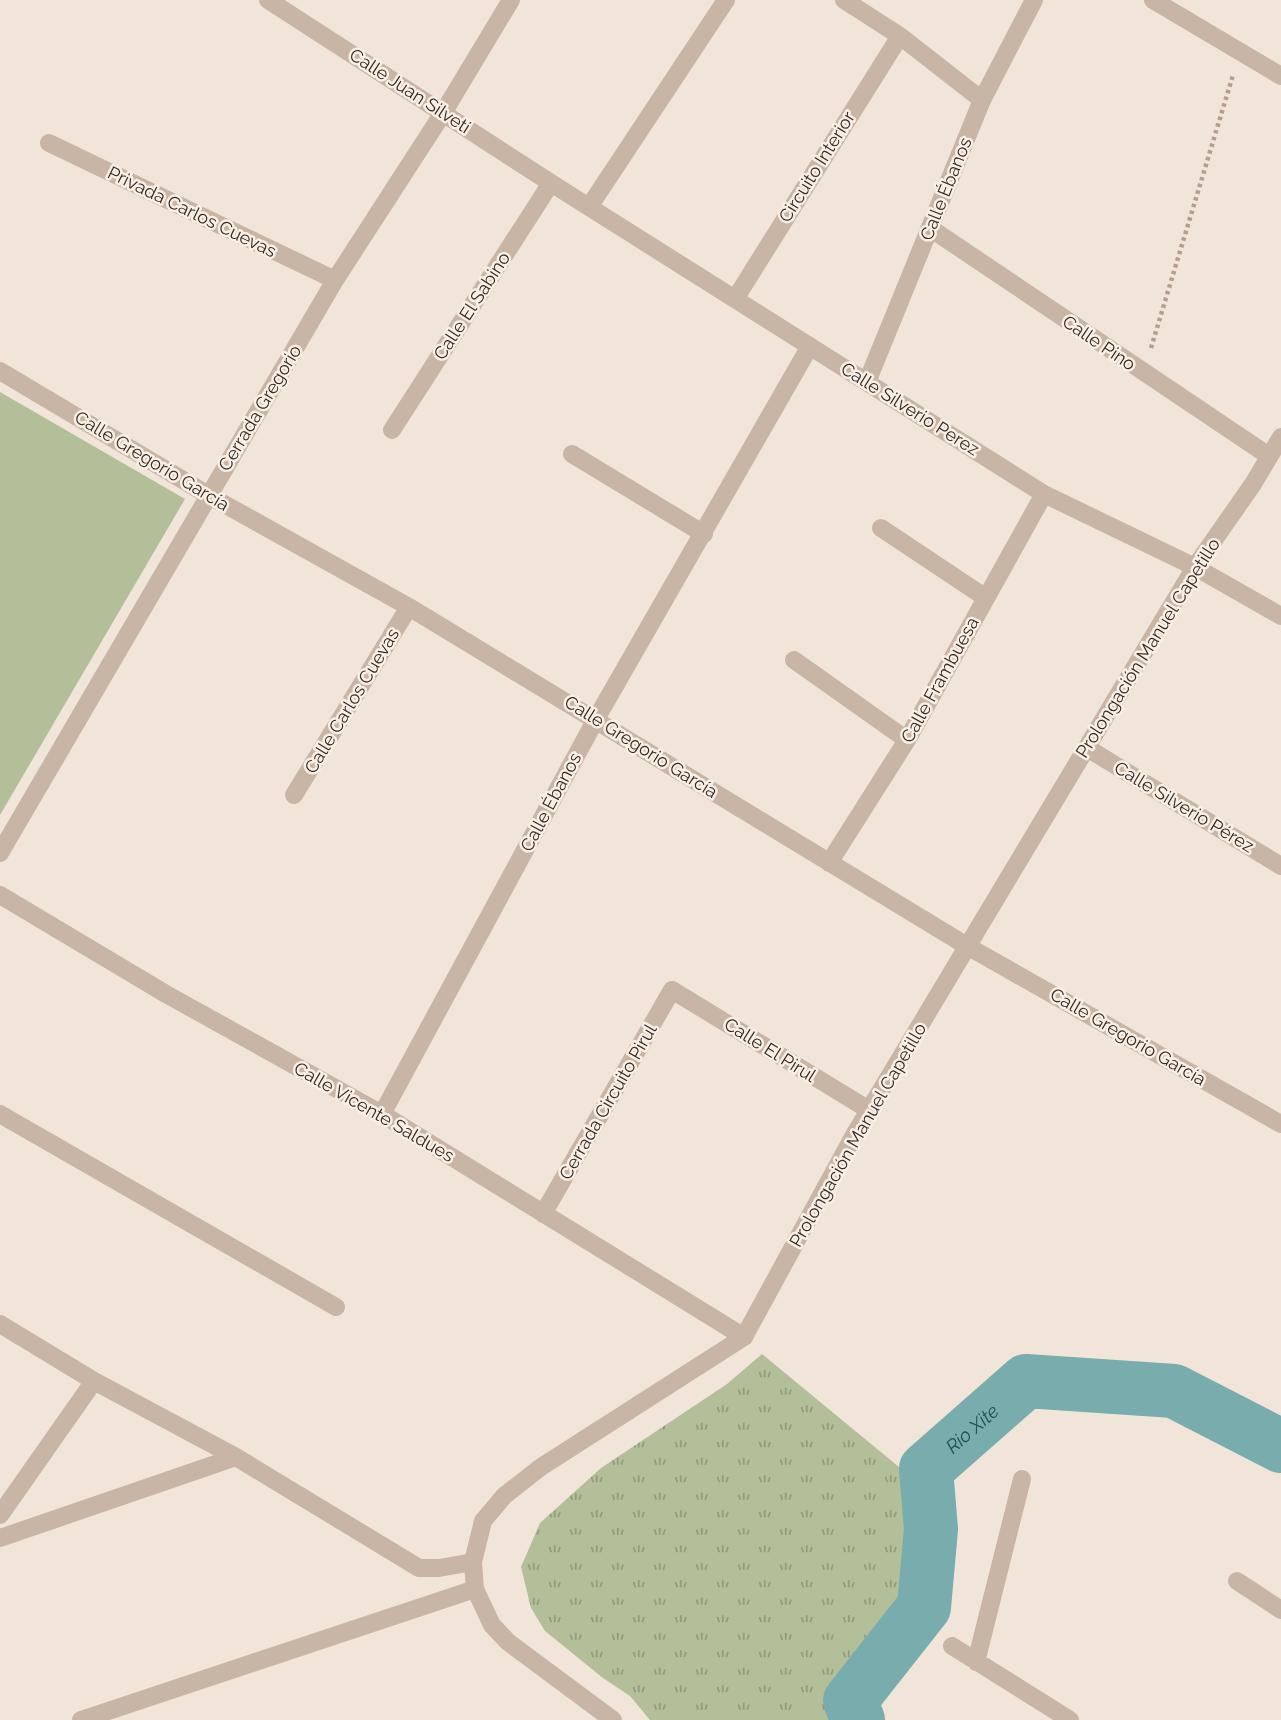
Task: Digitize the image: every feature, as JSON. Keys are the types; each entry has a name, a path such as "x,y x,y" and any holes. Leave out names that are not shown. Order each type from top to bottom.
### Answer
{"street":[{"name":"Calle Juan Silveti","path":"268,0 551,183"},
{"path":"443,113 511,0"},
{"path":"589,207 726,0"},
{"path":"844,0 900,36 982,100"},
{"name":"Calle Ébanos","path":"867,382 982,100 1034,0"},
{"path":"1153,0 1281,76"},
{"name":"Circuito Interior","path":"735,299 900,36"},
{"name":"Cerrada Gregorio","path":"0,853 335,280 443,113"},
{"name":"Privada Carlos Cuevas","path":"49,144 335,280"},
{"name":"Calle Silverio Perez","path":"551,183 1044,494 1195,567 1281,616"},
{"name":"Calle El Sabino","path":"392,430 551,183"},
{"name":"Calle Pino","path":"930,228 1269,456"},
{"name":"Calle Ébanos","path":"382,1114 596,719 810,346"},
{"name":"Calle Gregorio García","path":"0,371 208,495 409,607 967,946 1281,1124"},
{"name":"Prolongación Manuel Capetillo","path":"613,1720 508,1642 492,1625 475,1589 473,1562 483,1521 503,1496 541,1467 744,1337 869,1111 967,946 1195,567 1253,484 1281,437"},
{"path":"572,454 704,534"},
{"name":"Calle Frambuesa","path":"829,863 907,740 1044,494"},
{"path":"881,528 986,598"},
{"name":"Calle Carlos Cuevas","path":"295,795 409,607"},
{"path":"794,660 907,740"},
{"name":"Calle Silverio Pérez","path":"1087,748 1281,866"},
{"name":"Calle Vicente Saldues","path":"0,895 166,994 382,1114 744,1337"},
{"name":"Calle El Pirul","path":"672,990 869,1111"},
{"name":"Cerrada Circuito Pirul","path":"543,1214 672,990"},
{"path":"0,1114 336,1307"},
{"path":"0,1324 94,1381 236,1457 419,1568 439,1568 473,1562"},
{"path":"0,1515 94,1381"},
{"path":"0,1538 236,1457"},
{"path":"976,1662 1022,1479"},
{"path":"1237,1581 1281,1610"},
{"path":"81,1720 475,1589"},
{"path":"952,1646 1070,1720"}],"path":[{"path":"1143,373 1240,52"}],"green space":[{"path":"0,392 185,499 0,815"},
{"path":"762,1354 922,1486 924,1542 918,1605 844,1702 851,1720 650,1720 630,1696 603,1678 545,1631 531,1608 521,1567 540,1523 601,1468 727,1384"}],"waterway":[{"name":"Rio Xite","path":"858,1720 850,1701 924,1607 931,1529 926,1469 1026,1381 1174,1391 1281,1446"}]}
